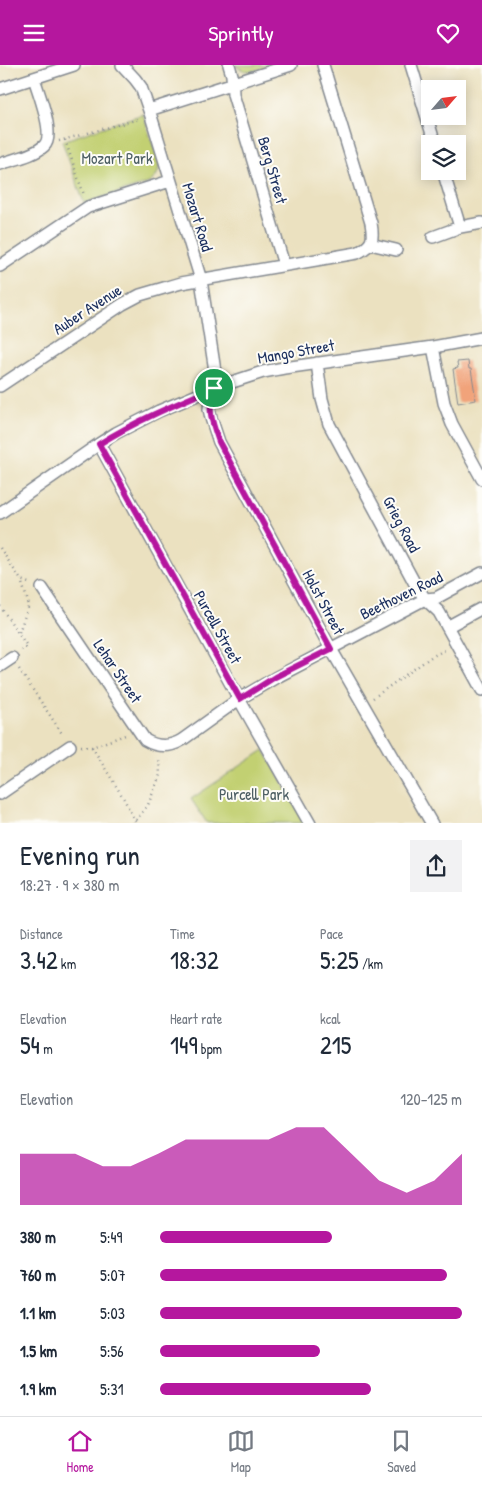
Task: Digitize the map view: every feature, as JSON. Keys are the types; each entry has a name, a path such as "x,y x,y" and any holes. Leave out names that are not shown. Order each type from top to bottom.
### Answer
{"street":[{"path":"0,89 34,78 45,69 74,65"},
{"name":"Mozart Road","path":"122,65 138,83 150,113 201,280 214,358 214,388"},
{"name":"Berg Street","path":"230,65 233,94 284,265"},
{"path":"150,113 291,65"},
{"path":"201,280 357,253 366,249 370,244 373,238 371,223 322,65"},
{"path":"411,65 432,135"},
{"path":"0,164 28,154 46,144 48,124 34,78"},
{"path":"446,180 460,227"},
{"path":"0,266 88,207 170,181"},
{"path":"432,237 460,227 482,223"},
{"path":"370,244 396,250"},
{"name":"Auber Avenue","path":"0,386 131,299 150,291 201,280"},
{"name":"Mango Street","path":"0,513 116,433 159,411 214,388 263,372 482,338"},
{"path":"433,347 444,403 452,424 482,479"},
{"name":"Grieg Road","path":"317,363 322,399 329,424 410,574 425,599 439,613 482,690"},
{"name":"Holst Street","path":"214,388 210,400 210,409 219,442 331,649 432,823"},
{"name":"Purcell Street","path":"99,444 310,823"},
{"name":"Beethoven Road","path":"158,746 171,745 182,740 275,677 425,599 436,598 482,573"},
{"name":"Lehar Street","path":"42,588 145,740 158,746"},
{"path":"447,627 482,608"},
{"path":"0,666 12,658"},
{"path":"0,794 70,746"}],"path":[{"path":"46,144 150,113"},
{"path":"66,139 88,207"},
{"path":"0,548 20,579 29,605 19,632"},
{"path":"20,579 42,588"},
{"path":"0,606 27,645 12,658 70,746 92,747 138,730"},
{"path":"364,705 431,657 457,644"},
{"path":"92,747 124,799 134,822 148,805 160,775 158,746"}],"green space":[{"path":"235,65 272,65 249,71"},
{"name":"Mozart Park","path":"143,114 159,164 158,173 149,183 84,203 62,141"},
{"name":"Purcell Park","path":"264,750 306,823 207,823 191,799"}],"building":[{"path":"468,361 476,400 458,403 453,369 458,368 457,362"}],"route":[{"path":"214,388 210,400 210,409 219,442 331,649 275,677 240,699 99,444 159,411 214,388"}]}
